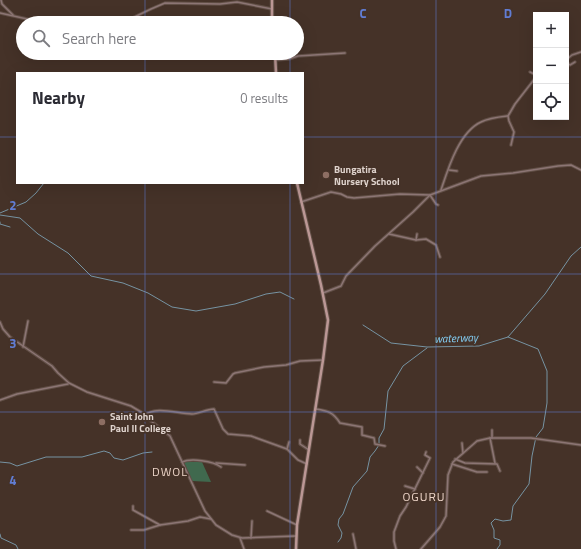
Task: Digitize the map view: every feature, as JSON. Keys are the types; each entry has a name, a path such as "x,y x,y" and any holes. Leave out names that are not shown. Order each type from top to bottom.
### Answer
{"street":[{"path":"1,0 2,4 13,15"},
{"path":"272,0 272,16"},
{"path":"136,16 165,3 220,4 237,2 272,9"},
{"path":"0,13 17,16"},
{"path":"569,59 581,52"},
{"path":"304,56 345,53"},
{"path":"275,60 276,72"},
{"path":"569,63 575,62"},
{"path":"511,145 514,132 508,120 508,116 533,80"},
{"path":"441,191 462,138 474,126 482,121 490,118 508,116"},
{"path":"323,293 340,287 346,276 375,246 430,196 481,176 513,173 564,165 571,165 581,170"},
{"path":"449,170 456,171"},
{"path":"296,549 297,525 316,409 328,320 297,184"},
{"path":"301,202 331,192 354,198 400,194 430,196 438,205"},
{"path":"389,234 416,240 426,239 436,245 440,257"},
{"path":"416,234 416,240"},
{"path":"23,347 28,321"},
{"path":"0,322 1,330 13,340 52,366 69,384 87,392 131,406 170,436 201,504 211,519 218,526 240,538 297,536"},
{"path":"214,382 226,383 232,374 235,373 286,365 300,360 323,360"},
{"path":"0,400 17,394 62,384 69,384"},
{"path":"144,416 157,411 191,414 214,409 223,429 228,434 251,436 287,449 298,460 307,464"},
{"path":"316,409 333,414 337,417 340,423 362,428 362,435 374,438 375,444 385,446"},
{"path":"492,430 491,438 495,464 497,464 500,471"},
{"path":"421,549 440,527 446,516 448,475 452,464 455,459 476,441 491,438 531,438 581,445"},
{"path":"300,440 300,444 309,450"},
{"path":"287,449 289,442"},
{"path":"462,443 463,453"},
{"path":"426,452 431,462"},
{"path":"396,549 394,532 400,516 430,459"},
{"path":"455,459 465,463 495,464"},
{"path":"182,462 187,460 245,465"},
{"path":"216,463 221,466"},
{"path":"452,464 477,472 487,472"},
{"path":"417,467 423,473"},
{"path":"405,486 415,489"},
{"path":"133,506 133,510 160,525"},
{"path":"267,511 297,525"},
{"path":"131,530 144,530 160,525 188,521 200,517 211,519"},
{"path":"251,538 252,521"},
{"path":"353,534 356,549"},
{"path":"240,538 244,549"}],"green space":[{"path":"184,462 202,462 211,482 192,481"}],"waterway":[{"path":"0,213 26,202 43,184"},
{"path":"0,215 20,218 38,234 68,253 91,276 123,283 148,293 172,307 196,311 235,304 266,294 280,292 294,299"},
{"path":"0,222 0,224 10,227"},
{"name":"waterway","path":"363,325 391,343 427,347 479,346 508,337 545,294 571,256 581,247"},
{"path":"497,549 500,545 500,540 494,538 494,530 491,523 495,519 503,521 511,520 513,506 529,484 536,437 543,428 547,403 547,371 538,349 508,337"},
{"path":"338,542 342,533 338,525 339,519 343,514 353,487 367,471 370,457 379,445 379,438 384,429 388,391 403,366 427,348"},
{"path":"0,462 10,463 17,466 46,457 82,457 104,451 110,453 114,458 123,460 143,453 152,452"},
{"path":"0,534 1,538 16,545 18,549"}],"place":[{"name":"Bungatira Nursery School","path":"326,175"},
{"name":"Saint John Paul II College","path":"102,422"}],"district":[{"name":"DWOL","path":"170,472"},
{"name":"OGURU","path":"424,497"}]}
